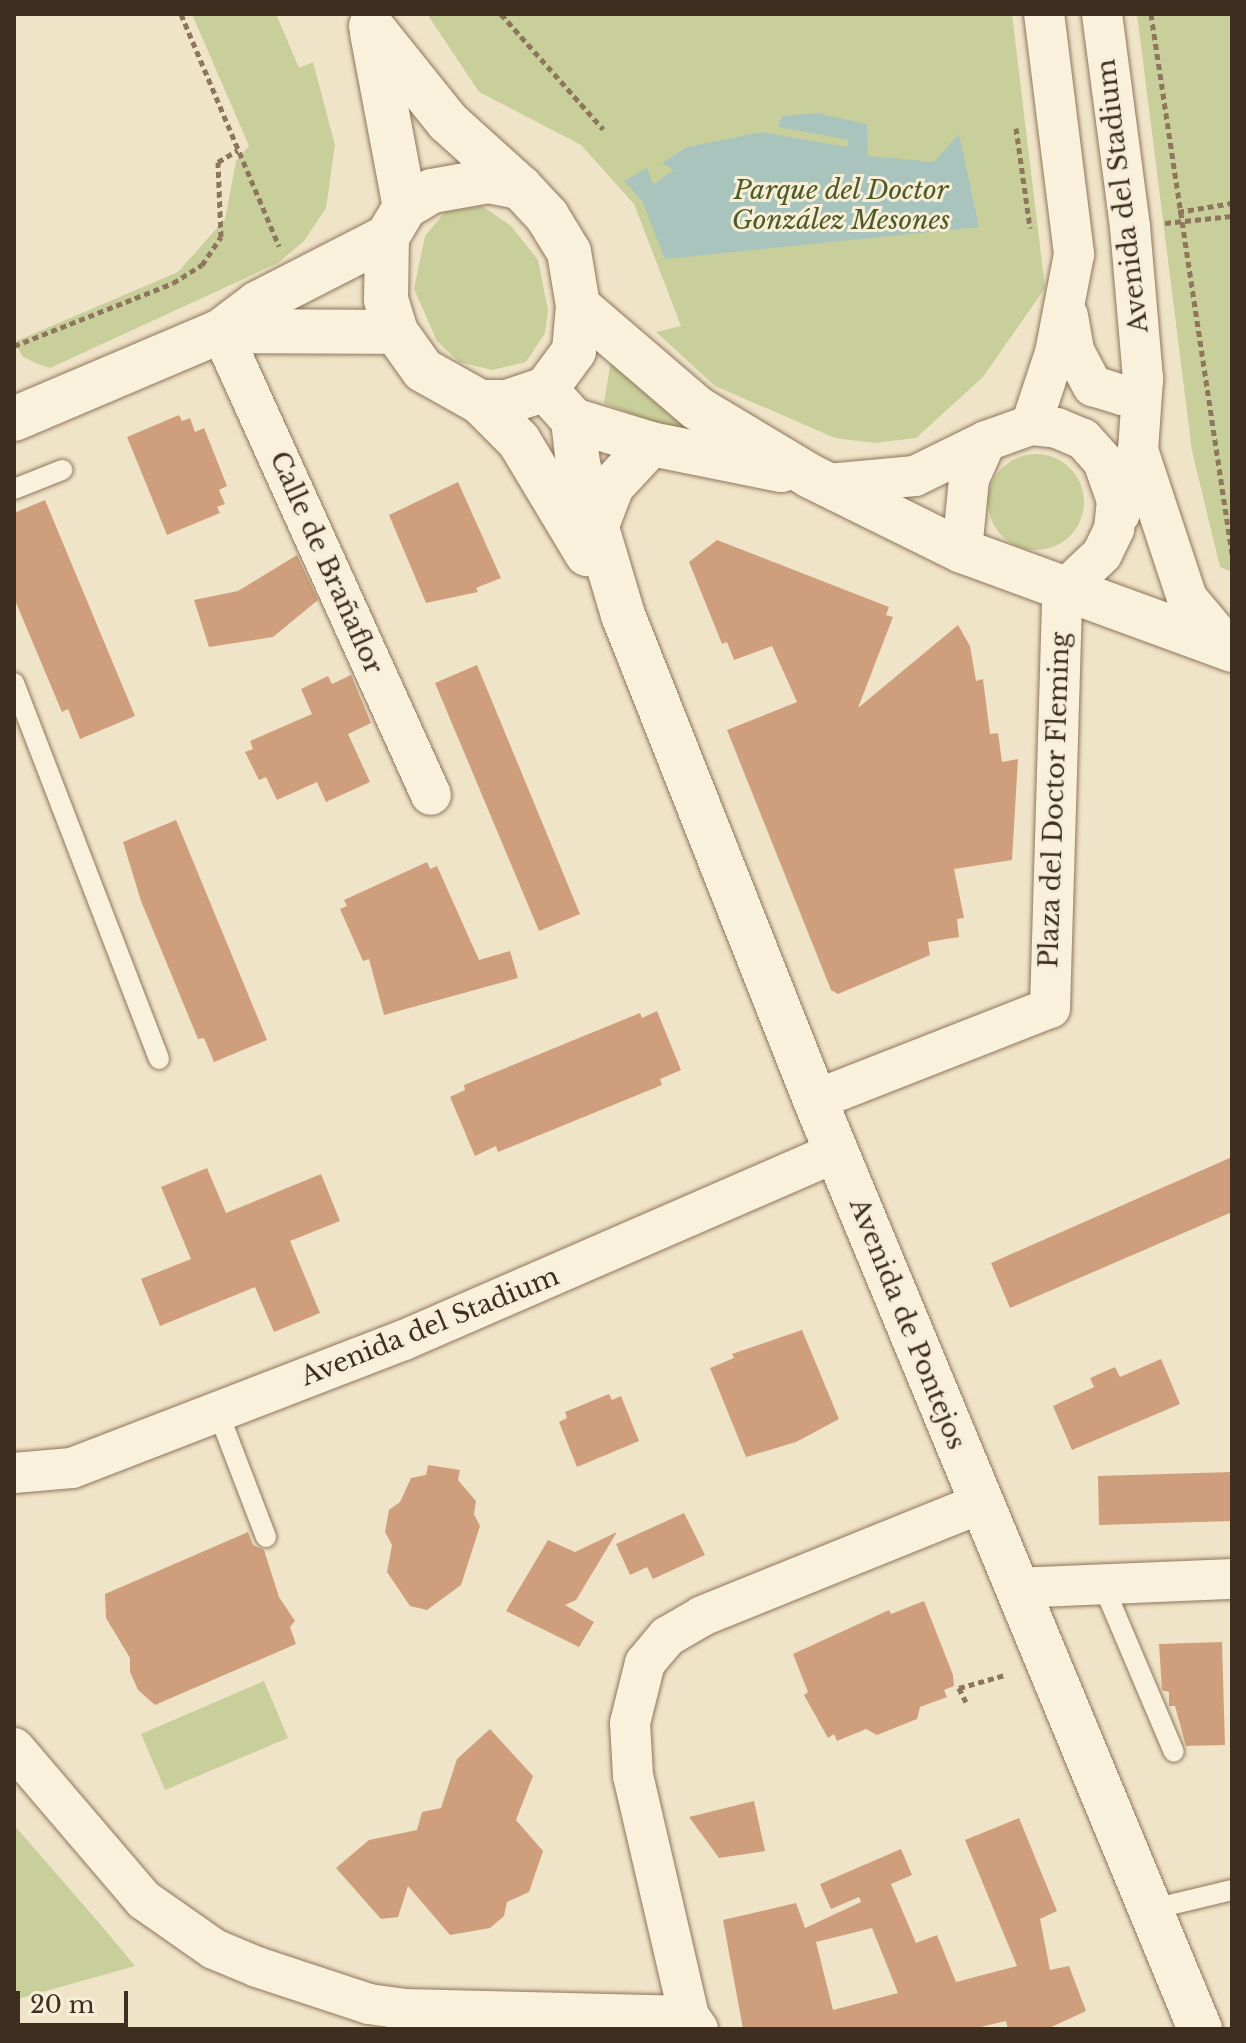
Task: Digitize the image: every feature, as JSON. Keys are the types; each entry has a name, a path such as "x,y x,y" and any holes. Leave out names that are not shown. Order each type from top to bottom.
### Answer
{"main road":[{"path":"368,20 448,122 520,187 547,216 569,252 578,306 574,351 559,404"},
{"path":"368,20 396,222 386,300 396,332 423,370 480,402 559,404 651,444 819,480"},
{"path":"14,419 221,331 453,183 488,181 520,187"},
{"path":"578,306 697,408 819,480 962,551 1062,592 1230,649"},
{"path":"221,331 396,332"},
{"name":"Avenida de Pontejos","path":"480,402 519,441 623,615"},
{"name":"Avenida de Pontejos","path":"559,404 623,615 815,1100 1200,2029"},
{"path":"596,528 612,486 651,444"}],"street":[{"name":"Avenida del Stadium","path":"1031,425 1067,304 1074,234 1044,14"},
{"name":"Avenida del Stadium","path":"1062,592 1102,554 1114,529 1138,450 1143,379 1130,227 1102,14"},
{"name":"Avenida del Stadium","path":"1067,304 1074,351 1093,386 1127,395 1143,379"},
{"name":"Calle de Brañaflor","path":"221,331 431,795"},
{"path":"819,480 915,476 986,441 1031,425 1057,428 1083,439 1103,461 1117,501 1114,529"},
{"path":"962,551 969,479 986,441"},
{"name":"Avenida del Stadium","path":"1138,450 1187,598 1230,649"},
{"name":"Plaza del Doctor Fleming","path":"815,1100 1050,1008 1062,592"},
{"name":"Avenida del Stadium","path":"14,1473 72,1468 426,1331 837,1152"},
{"path":"14,1748 144,1900 214,1949 257,1967 369,2004 404,2009 693,2023 633,1776 630,1723 645,1663 668,1636 702,1616 981,1503"},
{"path":"1016,1588 1232,1579"}],"lane":[{"path":"14,489 62,470"},
{"path":"14,683 159,1059"},
{"path":"218,1412 266,1537"},
{"path":"1103,1585 1174,1752"},
{"path":"1149,1910 1232,1890"}],"path":[{"path":"181,14 295,284"},
{"path":"501,14 528,51 571,89 603,129"},
{"path":"1151,14 1177,212 1232,554"},
{"path":"14,346 173,283 202,265 221,237 218,162 238,150"},
{"path":"1177,212 1232,203"},
{"path":"1222,502 1232,499"},
{"path":"966,1702 959,1688 1005,1675"}],"green space":[{"path":"192,14 276,14 299,68 313,62 335,145 326,208 304,241 278,263 50,368 38,364 23,357 14,342 178,272 225,219 236,161 249,146"},
{"name":"Parque del Doctor González Mesones","path":"427,14 1012,14 1045,288 983,377 916,438 874,443 835,438 715,386 656,332 681,326 634,204 581,145 479,92"},
{"path":"1137,14 1232,14 1232,572 1220,567 1192,451"},
{"path":"482,206 511,226 538,260 548,310 545,333 526,362 492,370 459,362 437,341 414,289 425,236 445,212"},
{"path":"611,360 668,414 692,429 692,438 604,403"},
{"path":"1036,454 1054,458 1070,468 1080,484 1084,502 1080,520 1070,536 1054,546 1036,550 1018,546 1002,536 992,520 988,502 992,484 1002,468 1018,458"},
{"path":"264,1681 288,1738 165,1790 141,1734"},
{"path":"14,1825 106,1931 135,1966 14,2000"}],"water":[{"path":"817,113 867,124 868,156 934,162 959,134 979,227 665,259 642,201 624,181 647,168 653,184 674,170 662,163 687,147 762,132 847,147 849,140 778,127 782,116"}],"building":[{"path":"179,415 182,421 190,418 195,432 204,428 227,486 219,490 225,504 217,507 220,513 167,535 127,437"},
{"path":"458,482 501,578 476,588 478,592 426,603 389,515"},
{"path":"45,500 135,716 80,739 68,709 62,712 14,598 14,513"},
{"path":"717,540 889,607 886,615 893,617 858,708 958,625 970,646 976,681 983,679 990,734 998,733 1002,762 1018,759 1012,860 954,869 964,918 957,919 959,937 928,942 930,955 838,994 831,990 727,730 797,702 772,646 734,660 727,642 722,644 689,562"},
{"path":"297,555 318,600 273,637 209,647 194,600 238,591"},
{"path":"477,665 580,914 539,931 435,683"},
{"path":"351,675 371,723 348,734 370,782 326,802 317,782 277,800 266,777 259,780 245,752 253,749 250,741 312,714 301,689 328,676 332,684"},
{"path":"176,820 267,1040 214,1062 204,1038 198,1039 141,901 123,842"},
{"path":"427,862 430,869 437,866 479,960 510,951 518,978 384,1015 369,959 363,961 340,909 347,906 344,900"},
{"path":"657,1011 681,1070 660,1079 662,1085 498,1152 496,1146 475,1156 450,1097 465,1090 464,1085 640,1013 642,1018"},
{"path":"1232,1157 1232,1212 1010,1308 991,1263"},
{"path":"207,1168 226,1213 321,1174 340,1221 290,1241 320,1313 274,1332 255,1287 160,1326 141,1279 191,1259 161,1187"},
{"path":"802,1330 839,1419 796,1442 746,1457 710,1368 734,1358 732,1354"},
{"path":"1161,1359 1180,1404 1072,1450 1053,1406 1094,1387 1090,1378 1115,1367 1120,1377"},
{"path":"609,1394 612,1400 621,1396 639,1441 577,1467 559,1422 567,1418 565,1412"},
{"path":"428,1465 460,1470 458,1480 476,1501 474,1514 480,1526 461,1585 427,1610 410,1606 387,1572 392,1545 385,1532 389,1510 400,1502 411,1478 426,1475"},
{"path":"1232,1472 1232,1521 1099,1525 1098,1476"},
{"path":"684,1513 705,1555 653,1579 647,1567 630,1575 616,1544"},
{"path":"248,1532 253,1545 264,1550 279,1597 295,1621 290,1627 296,1644 155,1705 138,1690 130,1672 130,1658 106,1618 105,1594"},
{"path":"617,1532 576,1600 565,1605 594,1622 579,1647 506,1611 548,1540 575,1552"},
{"path":"924,1601 953,1675 954,1686 944,1690 947,1697 920,1707 917,1719 877,1735 866,1729 837,1741 834,1734 828,1738 804,1695 808,1692 793,1654 889,1610 891,1614"},
{"path":"1222,1642 1225,1745 1186,1746 1175,1706 1169,1706 1169,1692 1162,1690 1159,1644"},
{"path":"490,1729 533,1776 516,1820 543,1851 529,1892 507,1902 504,1916 490,1928 450,1935 408,1886 398,1917 381,1919 336,1868 369,1840 417,1830 422,1812 441,1808 457,1759"},
{"path":"754,1801 765,1851 719,1858 689,1817"},
{"path":"1019,1818 1057,1911 1040,1919 1050,1970 1069,1966 1086,2011 1047,2029 1008,2029 1006,2021 972,2029 743,2029 723,1920 796,1903 805,1928 861,1902 859,1897 831,1909 820,1884 901,1849 912,1875 891,1884 916,1943 937,1935 956,1982 1017,1966 965,1840","holes":["872,1928 898,1993 833,2010 816,1942"]}]}
